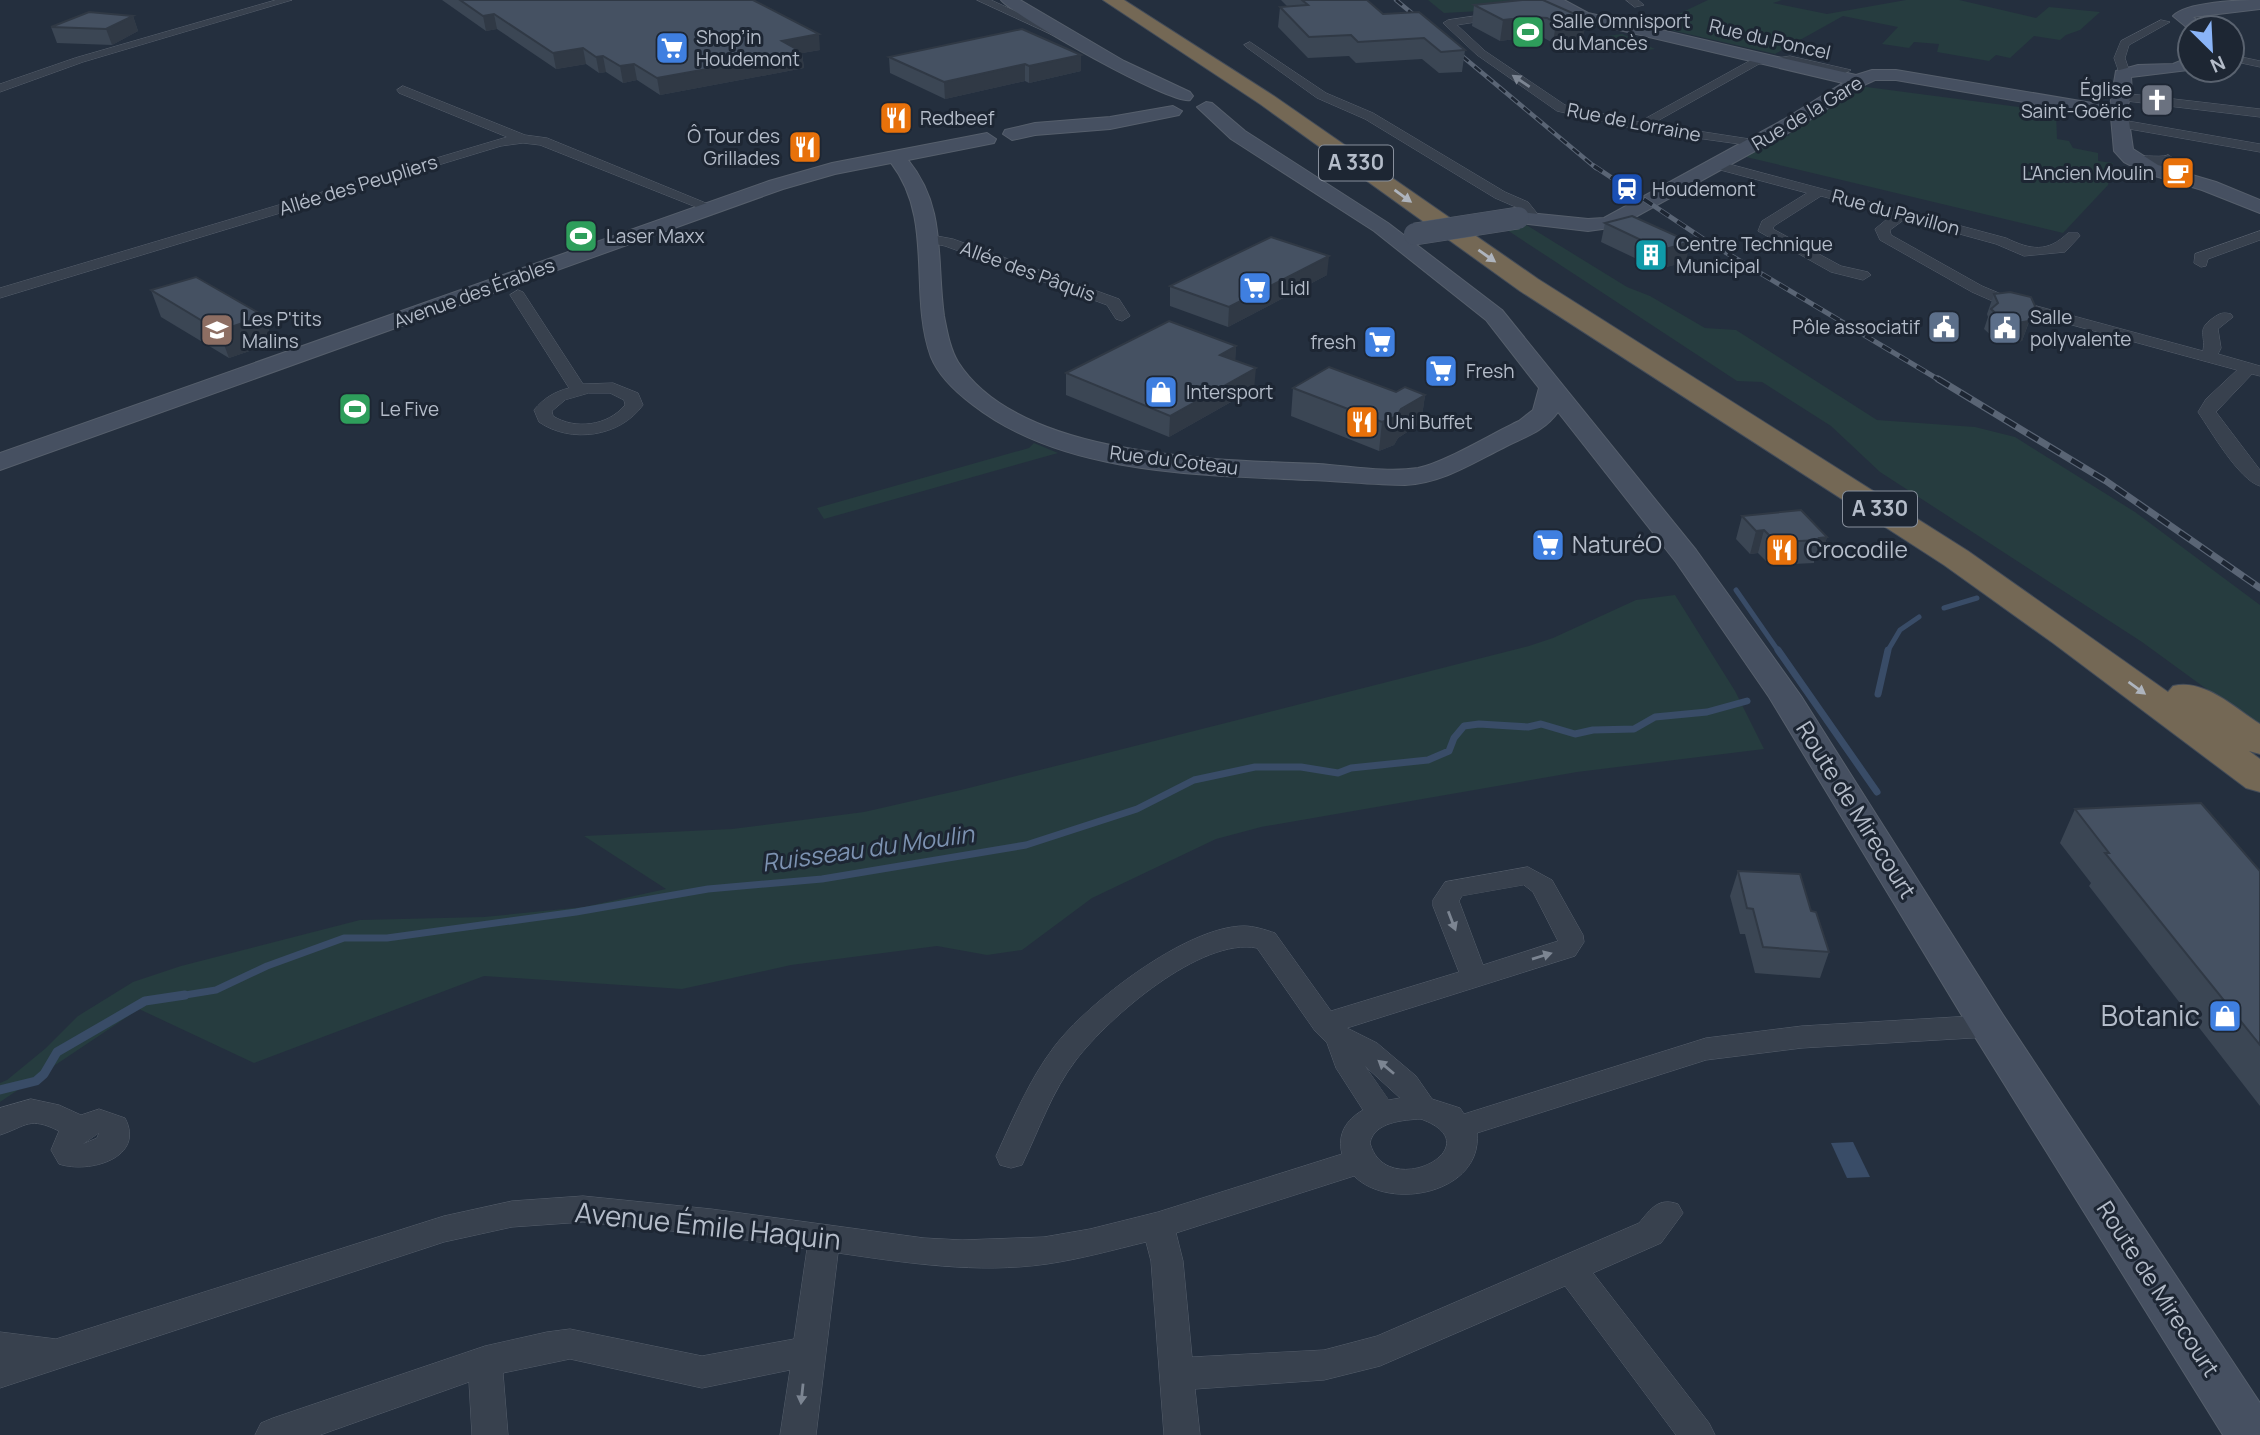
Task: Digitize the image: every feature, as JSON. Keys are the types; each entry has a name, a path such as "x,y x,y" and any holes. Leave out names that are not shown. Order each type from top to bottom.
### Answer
{"highway":[{"path":"1100,2 1135,12 1230,82 1267,100"},
{"name":"A 330","path":"1100,2 1267,100 1529,285 1956,558 2220,749 2260,782"},
{"name":"A 330","path":"1135,12 1328,119 1625,323 2039,591 2260,750"},
{"path":"2164,680 2260,742"}],"street":[{"path":"0,88 79,60 287,0"},
{"path":"982,0 1071,37"},
{"path":"1009,0 1118,65 1172,105 1238,135"},
{"path":"2190,14 2260,4"},
{"name":"Rue du Poncel","path":"1556,6 1591,19 1771,61 1851,76"},
{"name":"Rue de Lorraine","path":"1514,14 1448,23 1487,58 1561,108 1639,126 1756,144"},
{"path":"2176,15 2166,16 2125,43 2121,79 2124,151 2137,160 2168,166 2260,207"},
{"path":"1250,45 1297,80 1353,111 1369,116 1500,195 1520,202 1529,209 1525,217 1405,236"},
{"path":"1646,123 1755,62 1771,61"},
{"path":"1118,65 1172,105 1206,107 1238,135"},
{"path":"2122,65 2176,69"},
{"name":"Rue de la Gare","path":"1525,217 1594,225 1616,221 1714,164 1756,144 1851,76 1896,75 2121,111"},
{"path":"403,90 523,139"},
{"name":"Avenue des Érables","path":"0,462 806,176 981,136 1005,138 1008,131 1110,123 1172,105"},
{"path":"2121,111 2260,113"},
{"path":"2121,111 2260,148"},
{"name":"Route de Mirecourt","path":"1238,135 1405,236 1494,315 1686,556 1785,696 1989,1026 2252,1435"},
{"name":"Allée des Peupliers","path":"0,293 500,142 523,139 542,141 711,208"},
{"name":"Rue du Coteau","path":"895,156 914,178 921,193 935,337 944,362 973,395 1007,416 1045,433 1089,448 1143,460 1261,470 1418,475 1475,452 1547,434 1590,438"},
{"name":"Rue du Pavillon","path":"1714,164 1903,214 2001,242 2024,252 2060,249 2073,236"},
{"path":"1820,191 1767,224 1765,231 1836,269 1863,275"},
{"path":"1903,214 1882,229 1881,233 1977,289 2041,313 2255,369"},
{"path":"2201,263 2200,257 2260,235"},
{"name":"Allée des Pâquis","path":"926,238 948,242 1113,302 1122,316"},
{"path":"518,295 578,389"},
{"path":"2208,357 2213,348 2210,328 2225,317"},
{"path":"2255,369 2212,403 2207,412 2248,469 2260,480"},
{"path":"1547,434 1552,388"},
{"path":"1333,1031 1476,977 1566,949 1571,942 1543,886 1528,876 1454,888 1449,892 1446,906 1476,977"},
{"path":"1011,1156 1048,1078 1083,1031 1153,975 1228,936 1248,934 1266,940 1333,1031 1346,1060 1381,1113"},
{"path":"1460,1127 1706,1049 1802,1037 1989,1026"},
{"path":"1333,1031 1367,1051 1406,1084 1422,1107"},
{"path":"1422,1107 1439,1111 1460,1127 1465,1139 1458,1160 1450,1169 1432,1178 1412,1181 1389,1179 1371,1173 1360,1161 1354,1143 1360,1129 1381,1113 1396,1108 1422,1107"},
{"path":"0,1123 23,1110 35,1108 79,1128"},
{"name":"Avenue Émile Haquin","path":"0,1372 444,1229 512,1214 583,1209 711,1222 924,1252 1007,1253 1090,1243 1158,1225 1360,1161"},
{"path":"1177,1374 1324,1364 1351,1359 1417,1337 1650,1233 1667,1213"},
{"path":"1158,1225 1167,1261 1182,1435"},
{"path":"798,1435 824,1237"},
{"path":"1570,1269 1697,1435"},
{"path":"273,1435 518,1352 570,1345 702,1372 769,1357 807,1353"},
{"name":"Avenue Émile Haquin","path":"0,1347 63,1352"},
{"path":"485,1361 490,1435"},
{"path":"2207,1364 2260,1424"}],"green space":[{"path":"1428,0 1524,0 1534,8 1444,13"},
{"path":"1708,0 1782,0 1773,3 1827,14 1906,0 1959,0 2036,18 2049,7 2100,12 2080,30 2060,40 2034,36 2010,58 1996,55 1989,61 1937,52 1939,44 1914,42 1909,48 1882,44 1898,27 1843,16 1775,54 1653,26"},
{"path":"1622,34 1655,49 1632,52 1600,37"},
{"path":"1859,86 2056,112 2057,139 2069,141 2073,148 2098,153 2098,161 2113,163 2108,185 2063,233 1742,156 1778,136 1789,136 1790,133 1786,132"},
{"path":"1523,223 1627,287 1650,296 1705,328 1736,330 1877,420 1975,427 2015,437 2135,512 2260,605 2260,728 2142,642 1880,472 1831,426 1762,382 1737,381 1504,228"},
{"path":"1034,443 1058,453 824,519 817,508 1029,448"},
{"path":"1675,595 1735,691 1764,749 1577,772 1261,827 1216,839 1092,898 1022,950 987,955 937,946 791,965 682,989 484,976 254,1063 139,1009 0,1102 0,1083 46,1048 78,1016 133,982 181,966 360,920 484,917 584,907 666,889 584,836 732,829 864,812 965,789 1529,646 1553,638 1636,600"}],"water":[{"path":"1853,1142 1870,1177 1847,1178 1831,1143"}],"building":[{"name":"Shop’in Houdemont","path":"460,0 753,0 819,34 782,41 802,52 657,78 634,64 620,66 603,56 596,57 583,48 553,53 494,14 483,16"},
{"path":"1302,0 1367,0 1383,14 1419,12 1465,50 1441,52 1424,38 1358,42 1351,35 1309,37 1280,7 1308,5"},
{"path":"1543,0 1586,19 1556,23 1547,18 1532,17 1503,20 1474,5"},
{"path":"89,12 133,16 106,29 51,27"},
{"path":"1022,29 1081,55 944,82 889,57"},
{"path":"1632,216 1690,242 1662,250 1605,223"},
{"path":"1271,237 1329,256 1229,307 1170,286"},
{"path":"196,277 264,316 219,331 151,290"},
{"path":"2010,292 2031,297 2035,306 2029,321 2017,323 2002,319 1991,309 1998,303 1994,294"},
{"name":"Intersport","path":"1169,321 1236,346 1220,355 1256,368 1170,416 1066,373"},
{"path":"1329,367 1396,392 1405,387 1425,395 1401,409 1397,416 1382,422 1293,388"},
{"path":"1801,510 1827,537 1819,538 1820,540 1776,542 1764,530 1756,531 1742,516"},
{"path":"2201,803 2260,871 2260,1045 2105,853 2109,853 2075,809"},
{"path":"1738,871 1800,874 1811,911 1816,912 1829,952 1763,947 1753,909 1747,908"}],"waterway":[{"path":"1736,590 1779,652"},
{"path":"1944,608 1977,598"},
{"path":"1888,650 1900,630 1919,617"},
{"path":"1778,650 1877,792"},
{"path":"1878,694 1888,650"},
{"name":"Ruisseau du Moulin","path":"173,997 216,990 267,966 344,938 387,938 576,912 708,889 822,879 1026,845 1137,809 1194,780 1255,767 1301,767 1338,773 1351,768 1428,760 1449,751 1454,738 1464,726 1479,724 1528,727 1541,724 1575,734 1593,730 1634,729 1655,717 1707,712 1747,701"},
{"name":"Ruisseau du Moulin","path":"0,1090 36,1081 44,1074 57,1052 145,1001 185,995"}],"railway":[{"path":"1396,0 1426,25"},
{"path":"1450,46 1596,168"},
{"path":"1594,166 1705,240 1941,381"},
{"path":"1938,379 2106,481 2260,588"}],"place":[{"name":"Salle Omnisport du Mancès","path":"1528,32"},
{"name":"Shop’in Houdemont","path":"672,48"},
{"name":"Église Saint-Goëric","path":"2157,100"},
{"name":"Redbeef","path":"896,118"},
{"name":"Ô Tour des Grillades","path":"805,147"},
{"name":"L'Ancien Moulin","path":"2178,173"},
{"name":"Houdemont","path":"1627,189"},
{"name":"Laser Maxx","path":"581,236"},
{"name":"Centre Technique Municipal","path":"1651,255"},
{"name":"Lidl","path":"1255,288"},
{"name":"Pôle associatif","path":"1944,327"},
{"name":"Salle polyvalente","path":"2005,328"},
{"name":"Les P'tits Malins","path":"217,330"},
{"name":"fresh","path":"1380,342"},
{"name":"Fresh","path":"1441,371"},
{"name":"Intersport","path":"1161,392"},
{"name":"Le Five","path":"355,409"},
{"name":"Uni Buffet","path":"1362,422"},
{"name":"NaturéO","path":"1548,545"},
{"name":"Crocodile","path":"1782,550"},
{"name":"Botanic","path":"2225,1016"}]}
